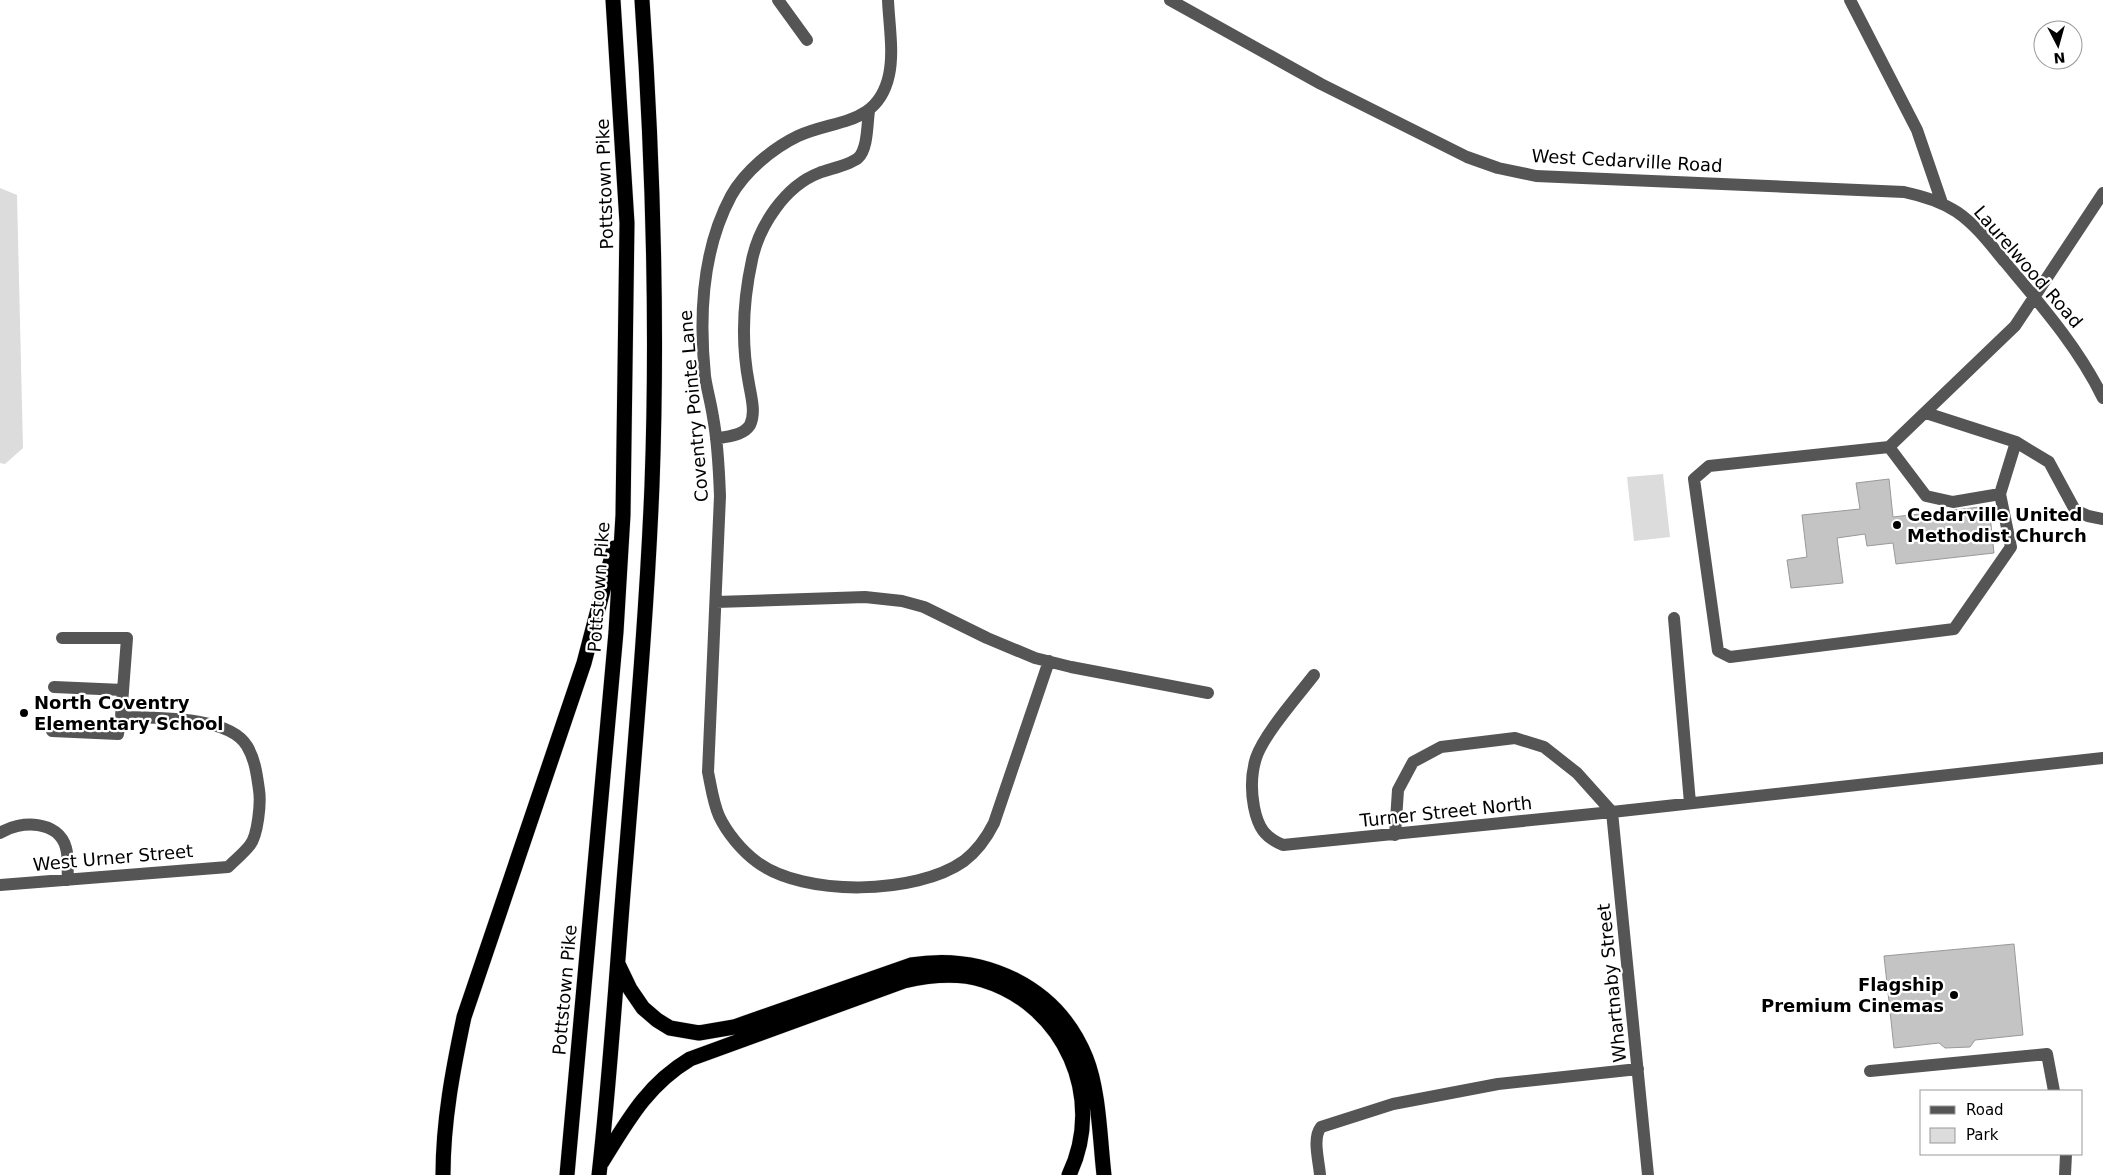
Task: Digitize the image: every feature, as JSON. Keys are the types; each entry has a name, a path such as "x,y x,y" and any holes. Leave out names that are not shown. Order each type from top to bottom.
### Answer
{"highway":[{"name":"Pottstown Pike","path":"567,1175 616,632 623,515 627,223 613,0"},
{"path":"599,1170 644,636 652,484 655,341 654,230 642,0"},
{"path":"644,23 649,0"},
{"path":"443,1175 446,1113 454,1062 464,1017 584,663 623,515"},
{"path":"617,963 630,989 643,1008 656,1020 670,1028 699,1033 713,1032 742,1025 911,965 929,962 964,963 1007,975 1040,996 1057,1012 1068,1026 1086,1058 1095,1100 1104,1175"},
{"path":"599,1170 636,1106 645,1095 674,1068 690,1059 904,981 949,975 983,980 1014,994 1031,1004 1062,1039 1075,1070 1082,1103 1079,1146 1069,1175"}],"street":[{"path":"778,0 806,40"},
{"name":"Coventry Pointe Lane","path":"888,0 889,75 883,92 869,111 850,121 799,135 783,144 746,175 732,194 717,227 703,297 703,348 716,439 720,496 708,772 719,816 742,848 758,863 788,879 822,886 853,888 912,881 957,865 988,835 994,823 1049,661"},
{"name":"West Cedarville Road","path":"1170,0 1330,88 1466,157 1498,168 1536,176 1904,192 1924,196 1942,203"},
{"path":"1850,0 1917,130 1942,203"},
{"path":"716,439 742,433 750,426 753,416 747,373 744,305 752,258 762,229 776,208 796,187 816,174 858,159 864,149 869,111"},
{"path":"2016,442 2000,494 2011,546 1954,629 1730,657 1718,651 1694,479 1709,466 1889,447 2015,326 2103,193"},
{"name":"Laurelwood Road","path":"1942,203 1975,226 2034,296 2072,345 2103,398"},
{"path":"1926,413 2016,442 2049,462 2075,510 2088,516 2103,518"},
{"path":"1889,447 1926,496 1952,502 2000,494"},
{"path":"716,602 865,597 902,601 924,608 1034,658 1208,693"},
{"path":"1674,618 1690,803"},
{"path":"52,732 118,734 121,717 127,638 62,638"},
{"name":"Turner Street North","path":"1314,675 1263,742 1256,758 1251,790 1256,813 1263,831 1269,839 1283,845 1612,812"},
{"path":"54,687 123,690"},
{"name":"West Urner Street","path":"0,885 228,867 251,844 261,799 254,760 246,744 234,734 212,725 190,720 121,717"},
{"path":"1395,835 1398,790 1413,762 1441,748 1515,738 1544,747 1577,773 1612,812 2103,758"},
{"name":"Whartnaby Street","path":"1612,812 1648,1175"},
{"path":"0,833 19,825 37,824 50,828 62,837 67,849 68,880"},
{"path":"1870,1071 2047,1054 2054,1090"},
{"path":"1320,1175 1317,1132 1321,1126 1393,1104 1488,1086 1638,1069"},
{"path":"2065,1175 2066,1155"}],"green space":[{"path":"0,188 17,195 23,448 5,464 0,463"},
{"path":"1663,474 1670,537 1634,541 1627,477"}],"building":[{"name":"Cedarville United Methodist Church","path":"1889,479 1893,517 1989,506 1994,553 1896,564 1893,543 1867,546 1865,534 1837,538 1843,583 1791,588 1787,560 1807,557 1802,515 1860,509 1856,483"},
{"name":"Flagship Premium Cinemas","path":"2014,944 2023,1035 1975,1040 1970,1047 1945,1048 1939,1043 1894,1048 1884,956"}],"place":[{"name":"Cedarville United Methodist Church","path":"1897,525"},
{"name":"North Coventry Elementary School","path":"24,713"},
{"name":"Flagship Premium Cinemas","path":"1954,995"}]}
